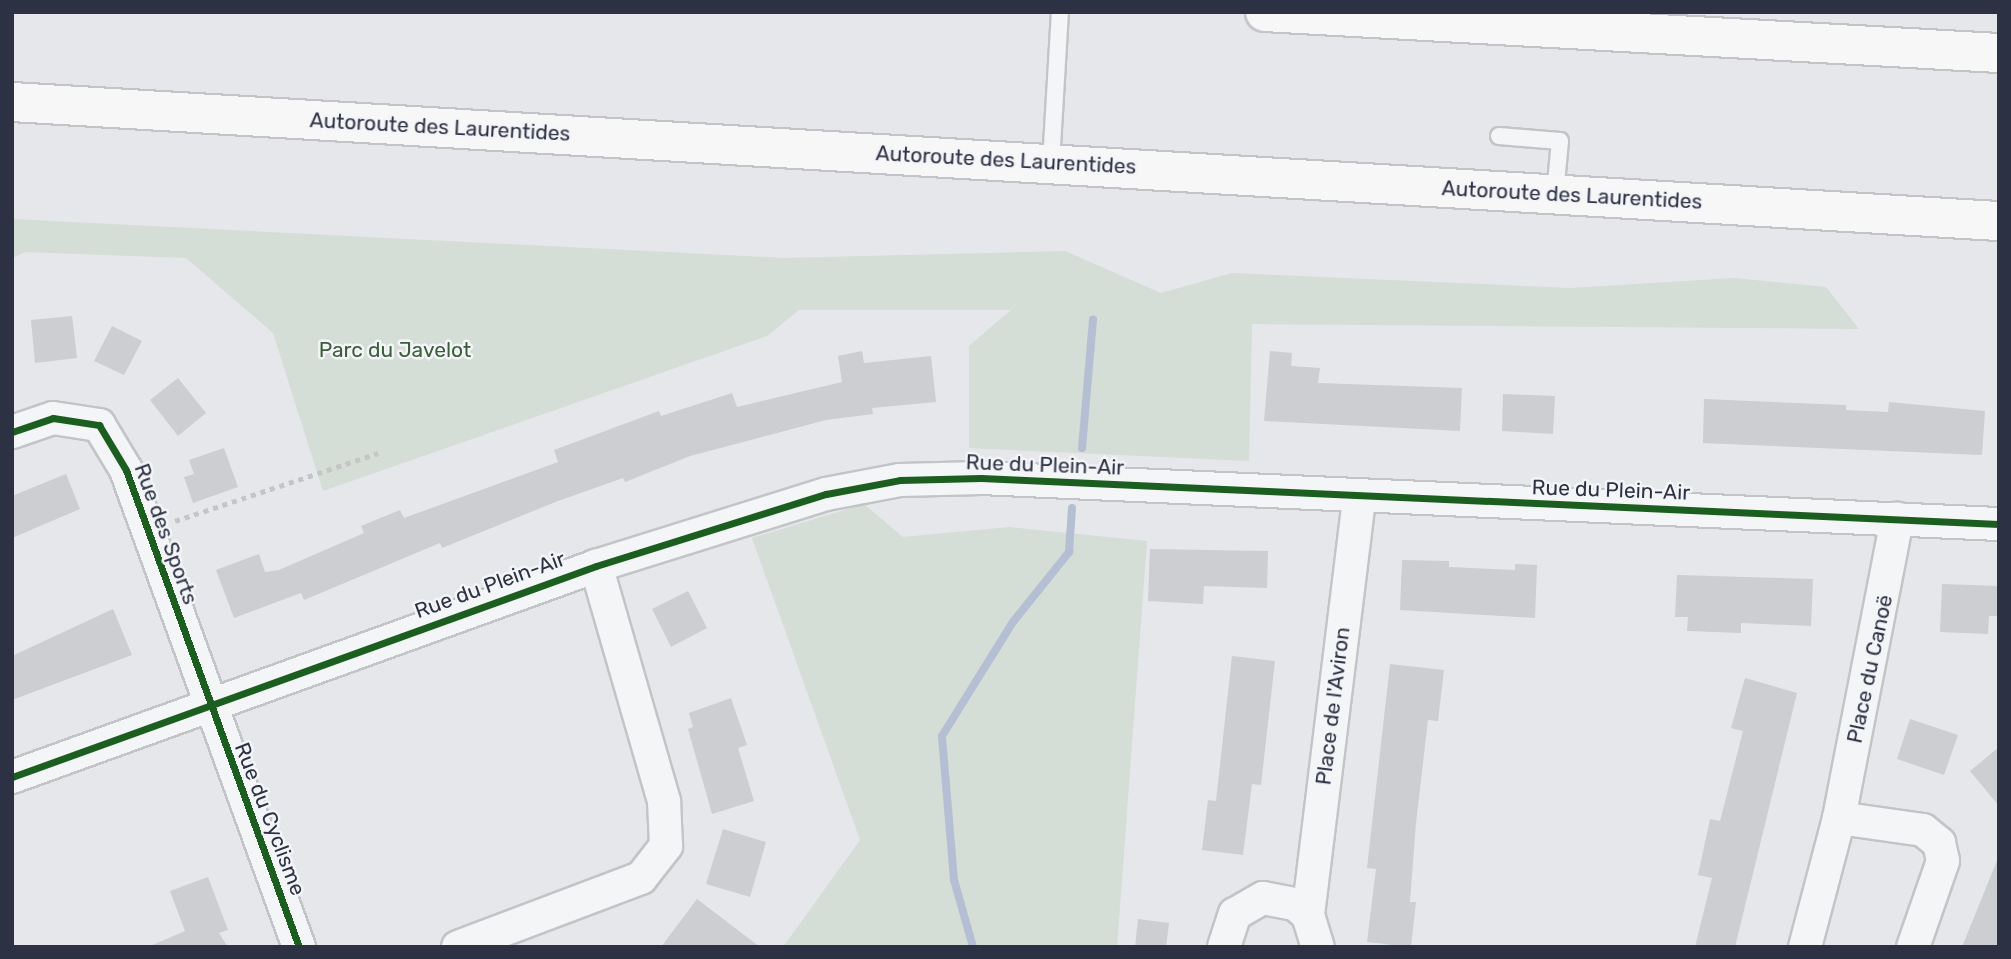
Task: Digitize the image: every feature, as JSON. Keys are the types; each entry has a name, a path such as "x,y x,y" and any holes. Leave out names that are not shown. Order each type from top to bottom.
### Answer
{"highway":[{"path":"1265,12 1999,53"},
{"name":"Autoroute des Laurentides","path":"12,102 1999,221"}],"street":[{"name":"Rue des Sports","path":"12,432 54,418 99,425 126,470 208,704"},
{"name":"Rue du Plein-Air","path":"12,776 596,566 826,494 900,480 981,478 1999,524"},
{"name":"Place de l'Aviron","path":"1318,947 1308,915 1359,497"},
{"name":"Place du Canoë","path":"1805,947 1839,818 1897,519"},
{"path":"458,947 640,878 666,846 664,801 596,566"},
{"name":"Rue du Cyclisme","path":"208,704 299,947"},
{"path":"1839,818 1923,830 1939,843 1943,860 1913,947"},
{"path":"1224,947 1227,929 1248,904 1280,898 1308,915"}],"lane":[{"path":"1051,163 1060,12"},
{"path":"1499,136 1560,141 1555,194"}],"path":[{"path":"147,530 378,453"}],"green space":[{"name":"Parc du Javelot","path":"12,219 785,258 1065,251 1161,293 1232,273 1570,288 1734,278 1826,287 1859,329 1252,324 1249,461 969,448 969,346 1011,310 799,310 767,336 323,491 273,333 186,258 26,252 12,258"},
{"path":"864,504 903,537 1009,527 1147,541 1117,947 783,947 860,840 752,538"}],"building":[{"path":"72,316 77,358 35,363 31,320"},
{"path":"112,326 142,341 124,375 94,361"},
{"path":"862,351 864,363 931,356 936,402 872,408 873,414 826,420 690,456 625,482 623,478 558,501 442,548 440,543 304,600 301,593 234,618 216,570 259,554 265,572 279,570 364,533 361,526 400,510 404,518 558,462 554,450 659,411 661,416 732,393 737,407 842,382 838,356"},
{"path":"1270,351 1292,353 1291,366 1320,368 1318,383 1462,388 1460,431 1264,421"},
{"path":"178,378 206,413 178,436 150,400"},
{"path":"1503,394 1555,396 1553,434 1502,431"},
{"path":"1704,399 1846,405 1846,410 1888,412 1889,402 1985,411 1982,455 1703,443"},
{"path":"224,448 238,487 193,503 184,477 194,474 189,460"},
{"path":"66,474 80,509 12,538 12,496"},
{"path":"1150,549 1268,551 1267,588 1204,586 1203,604 1148,601"},
{"path":"1402,560 1449,561 1449,567 1515,570 1515,564 1537,565 1535,618 1400,610"},
{"path":"1677,575 1813,579 1811,626 1741,623 1741,633 1687,631 1688,617 1675,617"},
{"path":"1942,584 1999,586 1999,616 1989,616 1988,634 1940,632"},
{"path":"688,591 707,628 671,647 652,609"},
{"path":"113,609 132,655 12,700 12,656"},
{"path":"1232,656 1275,661 1261,785 1252,784 1243,855 1202,850 1208,800 1216,801"},
{"path":"1390,664 1444,670 1438,721 1428,720 1410,902 1416,902 1411,947 1367,942 1376,869 1367,868"},
{"path":"1745,678 1797,693 1735,947 1695,947 1712,878 1698,875 1710,819 1720,821 1743,731 1731,728"},
{"path":"731,698 747,745 738,748 754,801 712,814 688,729 693,727 689,713"},
{"path":"1910,719 1958,735 1944,775 1897,759"},
{"path":"1999,747 1999,806 1970,771"},
{"path":"723,829 766,842 750,897 706,884"},
{"path":"1998,858 1999,947 1962,947"},
{"path":"208,877 228,930 219,933 228,947 148,947 185,931 170,891"},
{"path":"697,899 760,947 661,947"},
{"path":"1138,919 1169,923 1166,947 1135,947"}],"waterway":[{"path":"1082,448 1093,319"},
{"path":"973,947 954,880 942,736 1013,622 1069,552 1072,508"}],"cycle path":[{"path":"12,432 53,418 99,425 126,470 299,947"},
{"path":"12,777 596,566 826,494 900,480 981,478 1999,524"}]}
